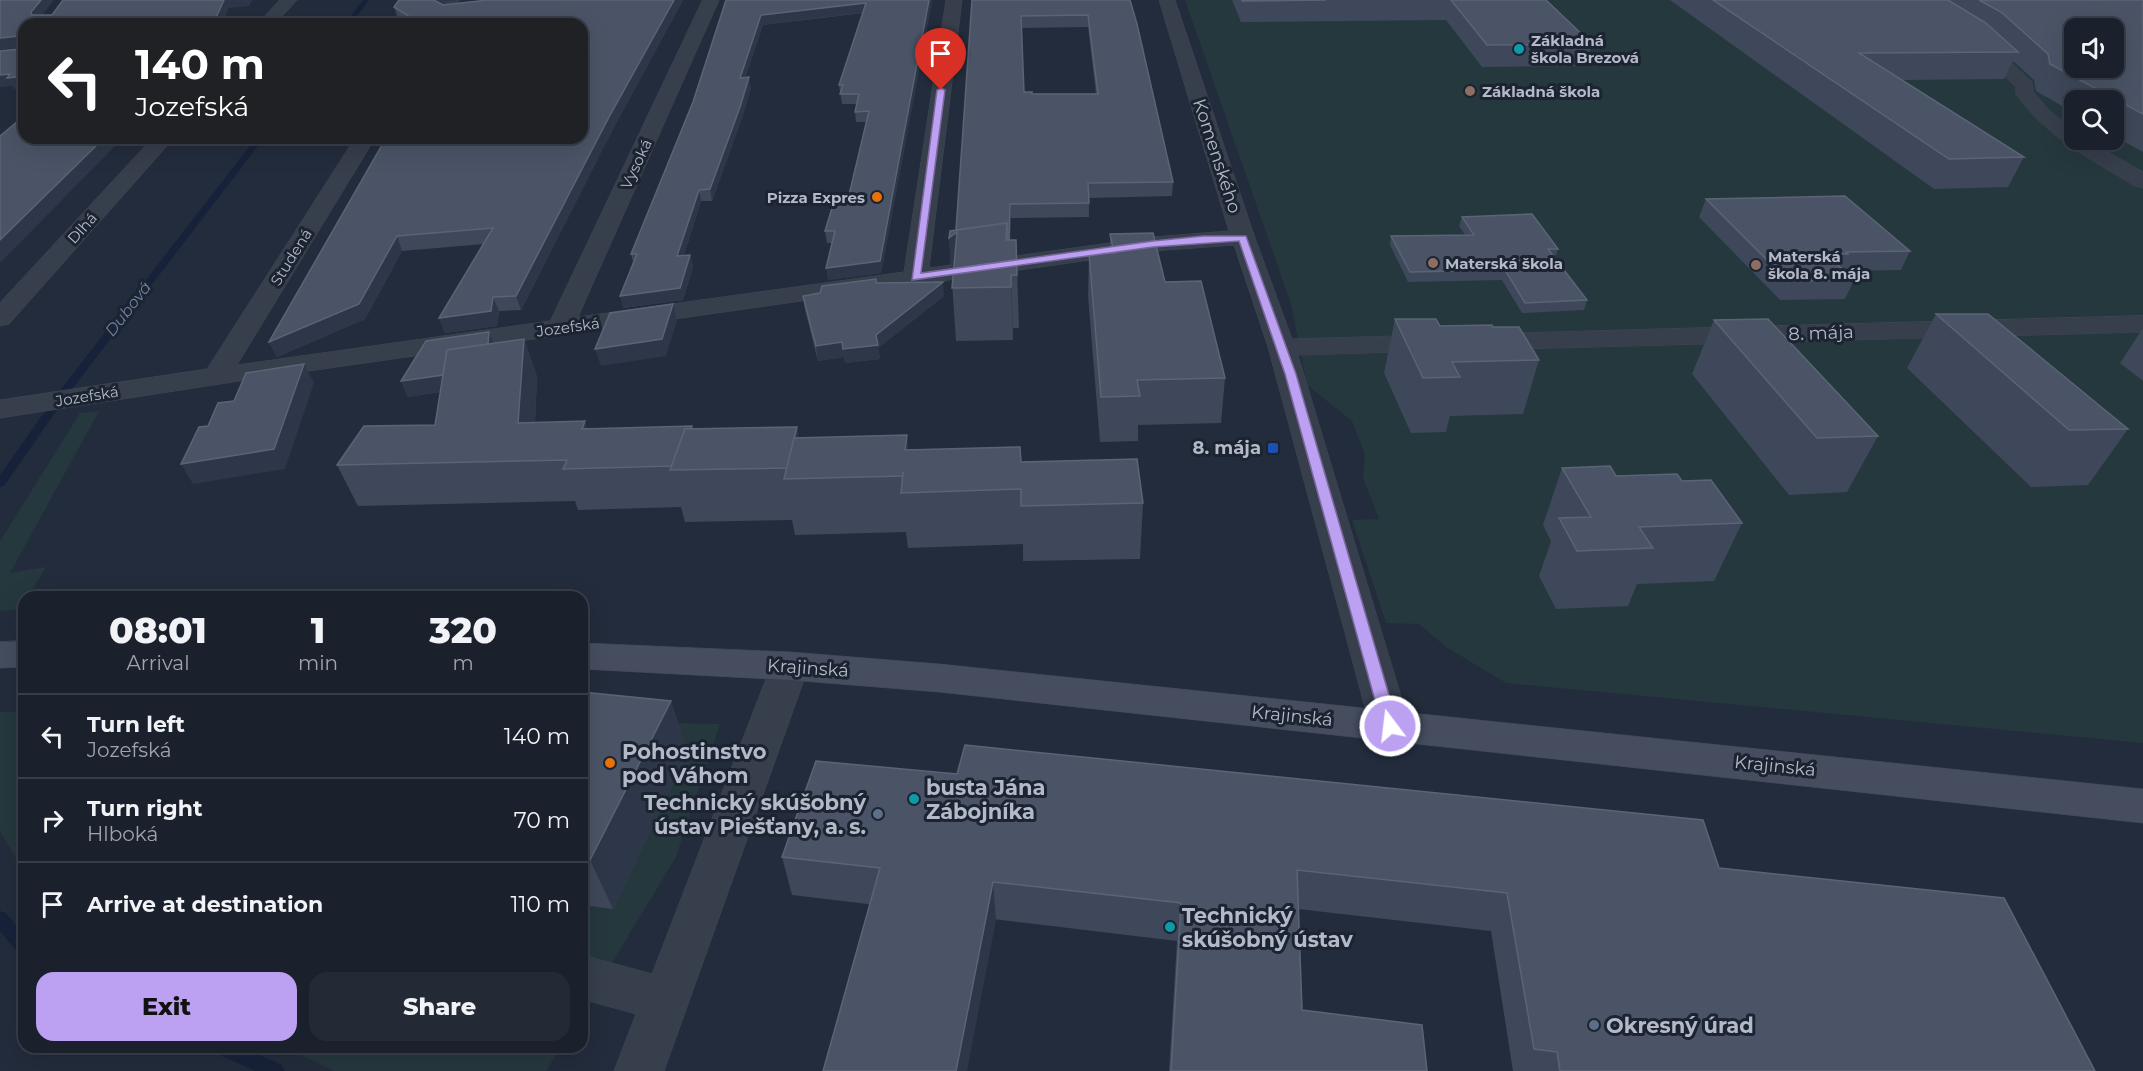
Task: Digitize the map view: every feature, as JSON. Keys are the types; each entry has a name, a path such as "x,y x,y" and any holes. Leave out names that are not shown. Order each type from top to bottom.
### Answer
{"main road":[{"path":"0,655 18,654"},
{"name":"Krajinská","path":"588,656 790,666 1065,691 2143,806"}],"street":[{"path":"272,18 289,0"},
{"name":"Vysoká","path":"560,328 711,0"},
{"path":"916,277 954,0"},
{"name":"Komenského","path":"1167,0 1243,238 1282,347 1334,521 1390,726"},
{"path":"1910,0 1981,43 2014,74 2025,87 2025,94 2043,115 2077,142 2142,180"},
{"path":"440,18 448,4 470,6"},
{"name":"Dlhá","path":"0,318 159,144"},
{"name":"Studená","path":"216,376 361,144"},
{"name":"Jozefská","path":"1,409 216,376 1153,244 1243,238"},
{"name":"8. mája","path":"1282,347 2143,324"},
{"path":"639,1071 790,666"},
{"path":"588,979 666,1000"}],"green space":[{"path":"1185,0 2143,0 2143,743 1506,683 1446,647 1419,624 1386,623 1352,520 1379,519 1363,478 1365,455 1352,421 1307,385 1291,304"},
{"path":"99,411 10,573 46,567 32,591 18,591 18,609 0,611 0,541 80,413"},
{"path":"0,712 18,712 18,861 0,831"},
{"path":"588,721 720,724 676,857 588,1002"},
{"path":"298,1053 557,1053 546,1071 334,1071"}],"building":[{"path":"0,0 41,0 31,12 32,15 52,15 63,0 224,0 216,18 18,18 18,36 0,38"},
{"path":"399,0 434,0 443,5 488,0 674,0 609,117 516,296 493,297 491,311 439,318 493,228 397,236 359,304 269,342 383,144 588,144 588,18 411,18 394,7"},
{"path":"726,0 929,0 880,261 826,268 835,231 825,231 836,195 849,195 869,111 855,112 859,94 840,94 843,85 839,85 866,3 761,15 740,78 749,77 740,107 710,189 699,190 677,256 690,255 680,288 620,296 637,254 631,254 693,102"},
{"path":"972,0 1130,0 1173,182 1088,183 1089,203 1010,204 1009,240 1007,240 1007,223 956,230","holes":["1088,15 1098,94 1024,92 1021,16"]},
{"path":"1242,0 1326,0 1242,1"},
{"path":"1451,0 1546,0 1592,44 1487,45"},
{"path":"1713,0 1948,0 1986,23 2018,52 1859,53 2024,157 1949,159"},
{"path":"1979,0 2143,0 2143,114 2124,104 2124,90 2098,90 2076,78 2124,78 2124,18 2064,18 2064,72 2050,64 2048,54 2001,12"},
{"path":"18,49 18,77 7,78 10,74 0,75 0,51"},
{"path":"18,121 18,144 98,144 0,240 0,136"},
{"path":"1845,196 1910,251 1826,254 1854,280 1788,281 1706,199"},
{"path":"1532,214 1558,249 1548,249 1587,300 1525,303 1505,270 1410,272 1391,236 1474,235 1462,217"},
{"path":"1007,223 1006,240 1016,240 1017,275 1011,275 1011,287 952,288 957,232 949,238 950,231"},
{"path":"1153,233 1165,282 1201,281 1225,378 1137,380 1140,396 1101,397 1089,254 1114,253 1110,234"},
{"path":"876,279 876,283 943,282 876,335 878,345 843,349 842,342 816,346 803,296 820,293 822,286"},
{"path":"673,304 662,339 595,349 610,313"},
{"path":"1936,314 1988,314 2128,429 2069,430"},
{"path":"1395,319 1436,319 1440,326 1519,327 1539,360 1452,362 1460,377 1423,378"},
{"path":"1768,319 1878,436 1817,438 1714,320"},
{"path":"489,332 488,344 447,350 443,375 401,381 426,341"},
{"path":"524,339 518,423 585,421 582,429 692,426 691,429 685,429 672,466 563,469 567,460 337,465 364,426 435,425 447,350"},
{"path":"304,364 274,449 181,464 199,427 208,426 218,403 234,401 246,373"},
{"path":"797,427 787,468 670,470 685,429"},
{"path":"907,435 905,450 1020,447 1021,462 1137,459 1143,503 1021,506 1021,489 901,493 903,476 784,479 794,438"},
{"path":"1610,466 1616,476 1677,474 1682,481 1711,480 1742,523 1639,527 1653,548 1577,551 1559,518 1591,517 1562,468"},
{"path":"588,693 671,701 590,860 588,860"},
{"name":"Technický skúšobný ústav","path":"965,745 1703,820 1719,868 2004,898 2095,1071 1560,1071 1557,1052 1534,1049 1507,893 1297,870 1302,1010 1422,1025 1427,1071 1171,1071 1181,903 993,882 956,1071 823,1071 880,868 782,857 816,761 957,774"}],"waterway":[{"name":"Dubová","path":"352,18 366,0"},
{"name":"Dubová","path":"0,483 62,395 255,144"},
{"name":"Dubová","path":"0,918 18,940"},
{"name":"Dubová","path":"236,1053 276,1071"}],"place":[{"name":"Základná škola Brezová","path":"1519,49"},
{"name":"Základná škola","path":"1470,91"},
{"name":"Pizza Expres","path":"877,197"},
{"name":"Materská škola","path":"1433,263"},
{"name":"Materská škola 8. mája","path":"1756,265"},
{"name":"8. mája","path":"1273,448"},
{"name":"Pohostinstvo pod Váhom","path":"610,763"},
{"name":"busta Jána Zábojníka","path":"914,799"},
{"name":"Technický skúšobný ústav Piešťany, a. s.","path":"878,814"},
{"name":"Technický skúšobný ústav","path":"1170,927"},
{"name":"Okresný úrad","path":"1594,1025"}],"route":[{"path":"941,90 916,277 1153,244 1243,238 1282,347 1390,726"}]}
